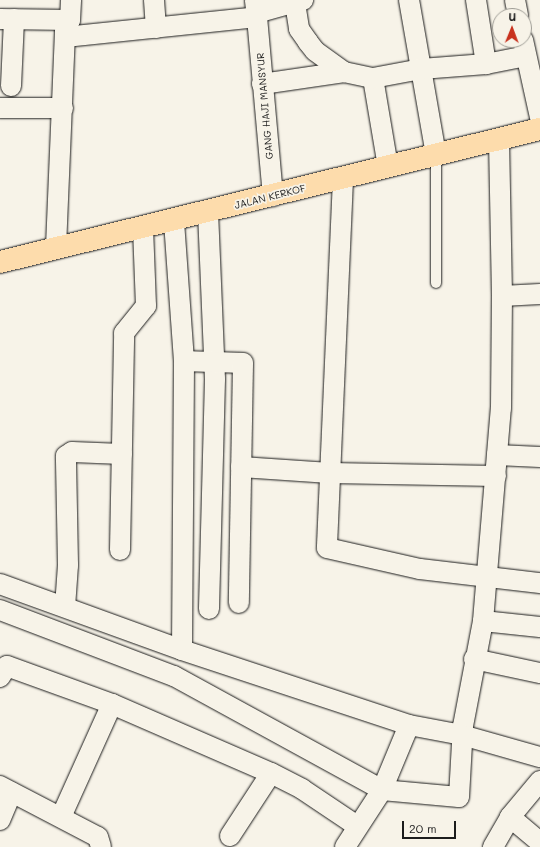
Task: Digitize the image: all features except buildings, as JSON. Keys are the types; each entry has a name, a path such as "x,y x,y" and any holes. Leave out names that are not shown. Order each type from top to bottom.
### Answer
{"main road":[{"name":"JALAN KERKOF","path":"0,262 56,247 174,221 540,129"}],"street":[{"path":"56,247 67,29 71,0"},
{"path":"154,0 156,28"},
{"path":"409,0 436,155"},
{"path":"476,0 486,64"},
{"path":"11,86 7,19 67,29 156,28 299,2 300,29 308,42 315,51 344,72"},
{"name":"GANG HAJI MANSYUR","path":"256,10 273,196"},
{"path":"262,84 344,72 373,78 421,69 486,64 525,48 540,117"},
{"path":"373,78 388,167"},
{"path":"0,108 63,108"},
{"path":"0,610 174,676 382,790 458,797 462,735 474,659 483,621 496,476 502,296 499,139"},
{"path":"343,179 326,540 329,550 420,569 486,578 540,583"},
{"path":"208,212 214,360 210,609"},
{"path":"174,221 184,361 182,650"},
{"path":"120,550 124,332 146,306 143,228"},
{"path":"502,296 540,294"},
{"path":"184,361 214,360 243,363 239,595 211,583"},
{"path":"65,606 68,565 66,456 72,452 122,454"},
{"path":"497,455 540,457"},
{"path":"241,467 330,473 496,476"},
{"path":"0,584 65,606 119,629 409,724 462,735 540,756"},
{"path":"483,621 540,627"},
{"path":"474,659 540,674"},
{"path":"0,677 7,666 112,704 271,773 302,790 357,826"},
{"path":"61,817 112,704"},
{"path":"345,847 357,826 382,790 409,724"},
{"path":"230,836 271,773"},
{"path":"493,847 510,817 540,781"},
{"path":"0,820 6,789 98,837 101,847"},
{"path":"510,817 540,842"}],"lane":[{"path":"436,155 436,283"}]}
